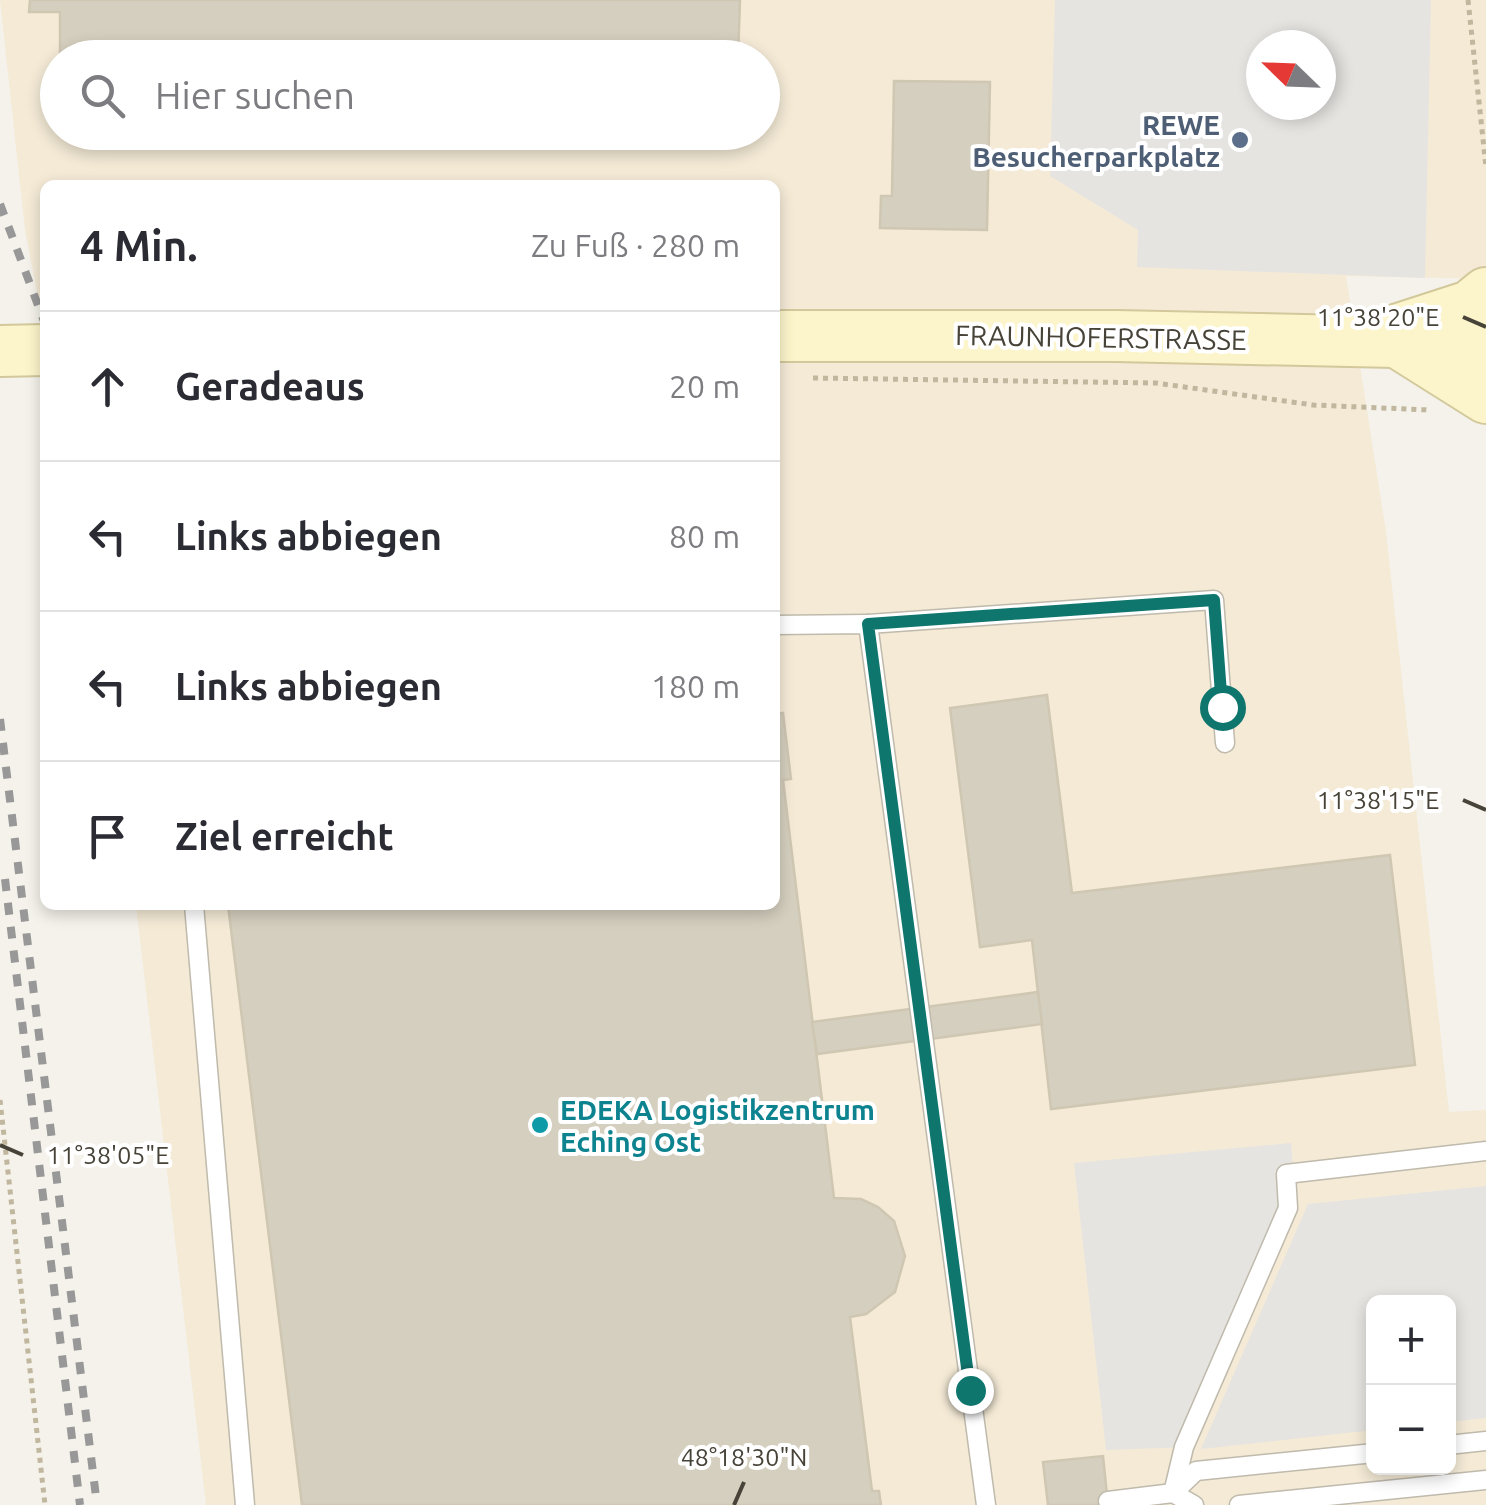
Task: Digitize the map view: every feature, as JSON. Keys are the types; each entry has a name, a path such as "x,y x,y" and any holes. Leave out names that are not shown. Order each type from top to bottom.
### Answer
{"main road":[{"path":"1345,341 1422,324 1470,306 1486,293"},
{"name":"FRAUNHOFERSTRASSE","path":"780,336 1486,344"},
{"path":"1397,342 1465,405"},
{"path":"0,351 40,350"}],"lane":[{"path":"780,625 868,624 1214,600 1225,743"},
{"path":"868,624 986,1505"},
{"path":"194,910 245,1505"},
{"path":"1173,1493 1184,1447 1288,1208 1286,1174 1486,1152"},
{"path":"1456,1444 1486,1441"},
{"path":"1173,1493 1196,1470 1366,1454"},
{"path":"1239,1505 1486,1480"},
{"path":"1108,1501 1173,1493 1194,1505"}],"path":[{"path":"1468,0 1486,167"},
{"path":"809,378 1156,383 1312,404 1465,405"},
{"path":"0,1100 45,1505"}],"shaded area":[{"path":"0,0 1486,0 1486,279 1346,276 1386,532 1449,1112 1486,1110 1486,1505 206,1505 137,910 780,910 780,180 40,180 40,307 25,230"},
{"name":"REWE Besucherparkplatz","path":"1055,0 1431,0 1425,278 1137,267 1138,230 1050,176"},
{"path":"1291,1143 1296,1208 1191,1447 1106,1450 1074,1163"},
{"path":"1486,1186 1486,1418 1456,1421 1456,1295 1366,1295 1366,1431 1201,1449 1308,1204"}],"building":[{"path":"30,0 740,0 739,40 60,40 60,12 29,12"},
{"path":"894,81 990,82 987,230 880,228 881,196 892,196"},
{"path":"1047,695 1072,893 1390,855 1415,1065 1051,1109 1032,940 980,947 950,708"},
{"name":"EDEKA Logistikzentrum Eching Ost","path":"783,713 791,779 783,780 834,1198 861,1199 878,1207 894,1221 905,1256 895,1292 866,1314 850,1317 872,1491 879,1491 881,1505 302,1505 229,910 780,910"},
{"path":"1038,992 1042,1024 817,1054 812,1022"},
{"path":"1103,1456 1108,1505 1048,1505 1043,1462"}],"railway":[{"path":"0,204 40,311"},
{"path":"0,719 97,1505"},
{"path":"5,879 80,1505"}],"place":[{"name":"REWE Besucherparkplatz","path":"1240,140"},
{"name":"EDEKA Logistikzentrum Eching Ost","path":"540,1125"}],"route":[{"path":"970,1390 868,624 1214,600 1222,707"}]}
